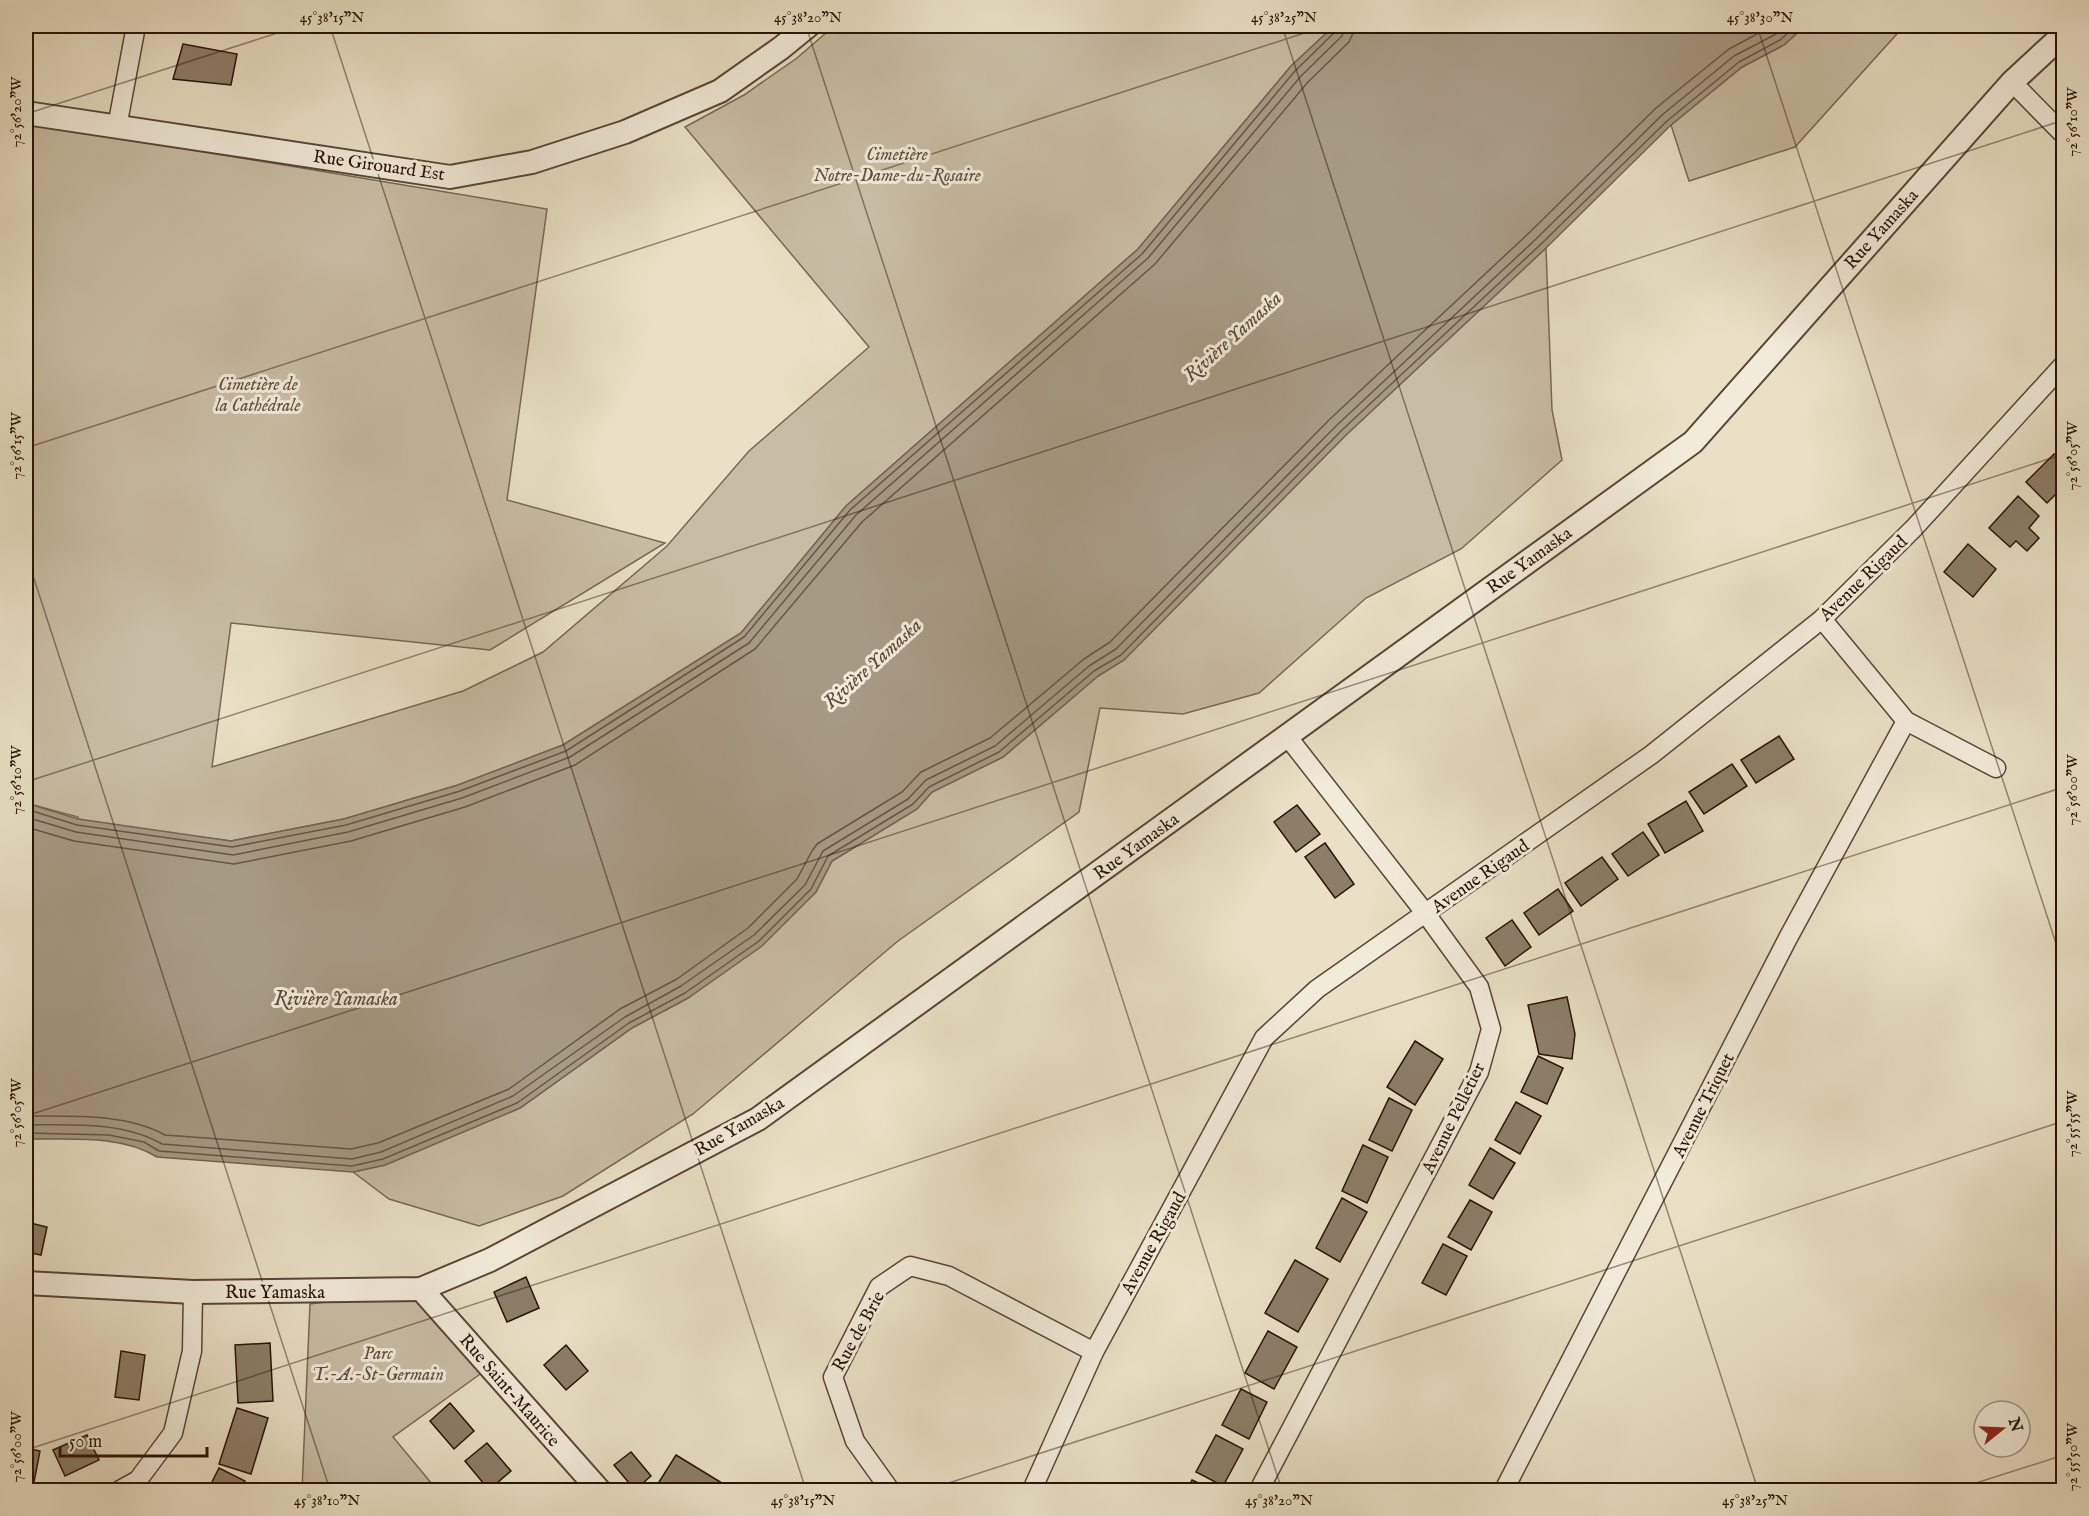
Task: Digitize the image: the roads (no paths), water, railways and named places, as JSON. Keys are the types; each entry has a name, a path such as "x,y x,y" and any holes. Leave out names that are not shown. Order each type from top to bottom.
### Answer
{"street":[{"path":"117,127 136,26"},
{"name":"Rue Girouard Est","path":"26,113 450,177 532,162 625,132 720,91 808,26"},
{"name":"Rue Yamaska","path":"26,1282 193,1292 421,1289 490,1260 758,1119 1693,442 2012,82 2064,34"},
{"path":"2012,82 2064,135"},
{"name":"Avenue Rigaud","path":"1032,1491 1094,1352 1264,1038 1317,989 1651,755 1822,619 1914,528 2064,364"},
{"path":"1822,619 1906,721 1996,768"},
{"name":"Avenue Triquet","path":"1504,1491 1788,938 1906,721"},
{"name":"Avenue Pelletier","path":"1259,1491 1479,1072 1491,1029 1479,987 1426,914 1287,736"},
{"name":"Rue de Brie","path":"890,1491 855,1441 833,1377 879,1287 910,1266 950,1276 1094,1352"},
{"name":"Rue Saint-Maurice","path":"421,1289 599,1491"},
{"path":"120,1491 138,1480 173,1432 192,1351 193,1292"}],"water":[{"name":"Rivière Yamaska","path":"1334,26 1805,26 1784,45 1742,67 1671,125 1546,248 1346,435 1124,660 1098,676 1003,757 932,792 917,809 832,861 816,892 762,946 688,998 632,1028 520,1108 385,1165 353,1172 157,1157 110,1141 26,1139 26,803 78,819 231,841 344,819 458,785 563,745 741,633 846,506 1138,249 1291,66"}],"park label":[{"name":"Cimetière Notre-Dame-du-Rosaire","path":"897,164"},
{"name":"Cimetière de la Cathédrale","path":"258,394"},
{"name":"Parc T.-A.-St-Germain","path":"378,1363"}]}
